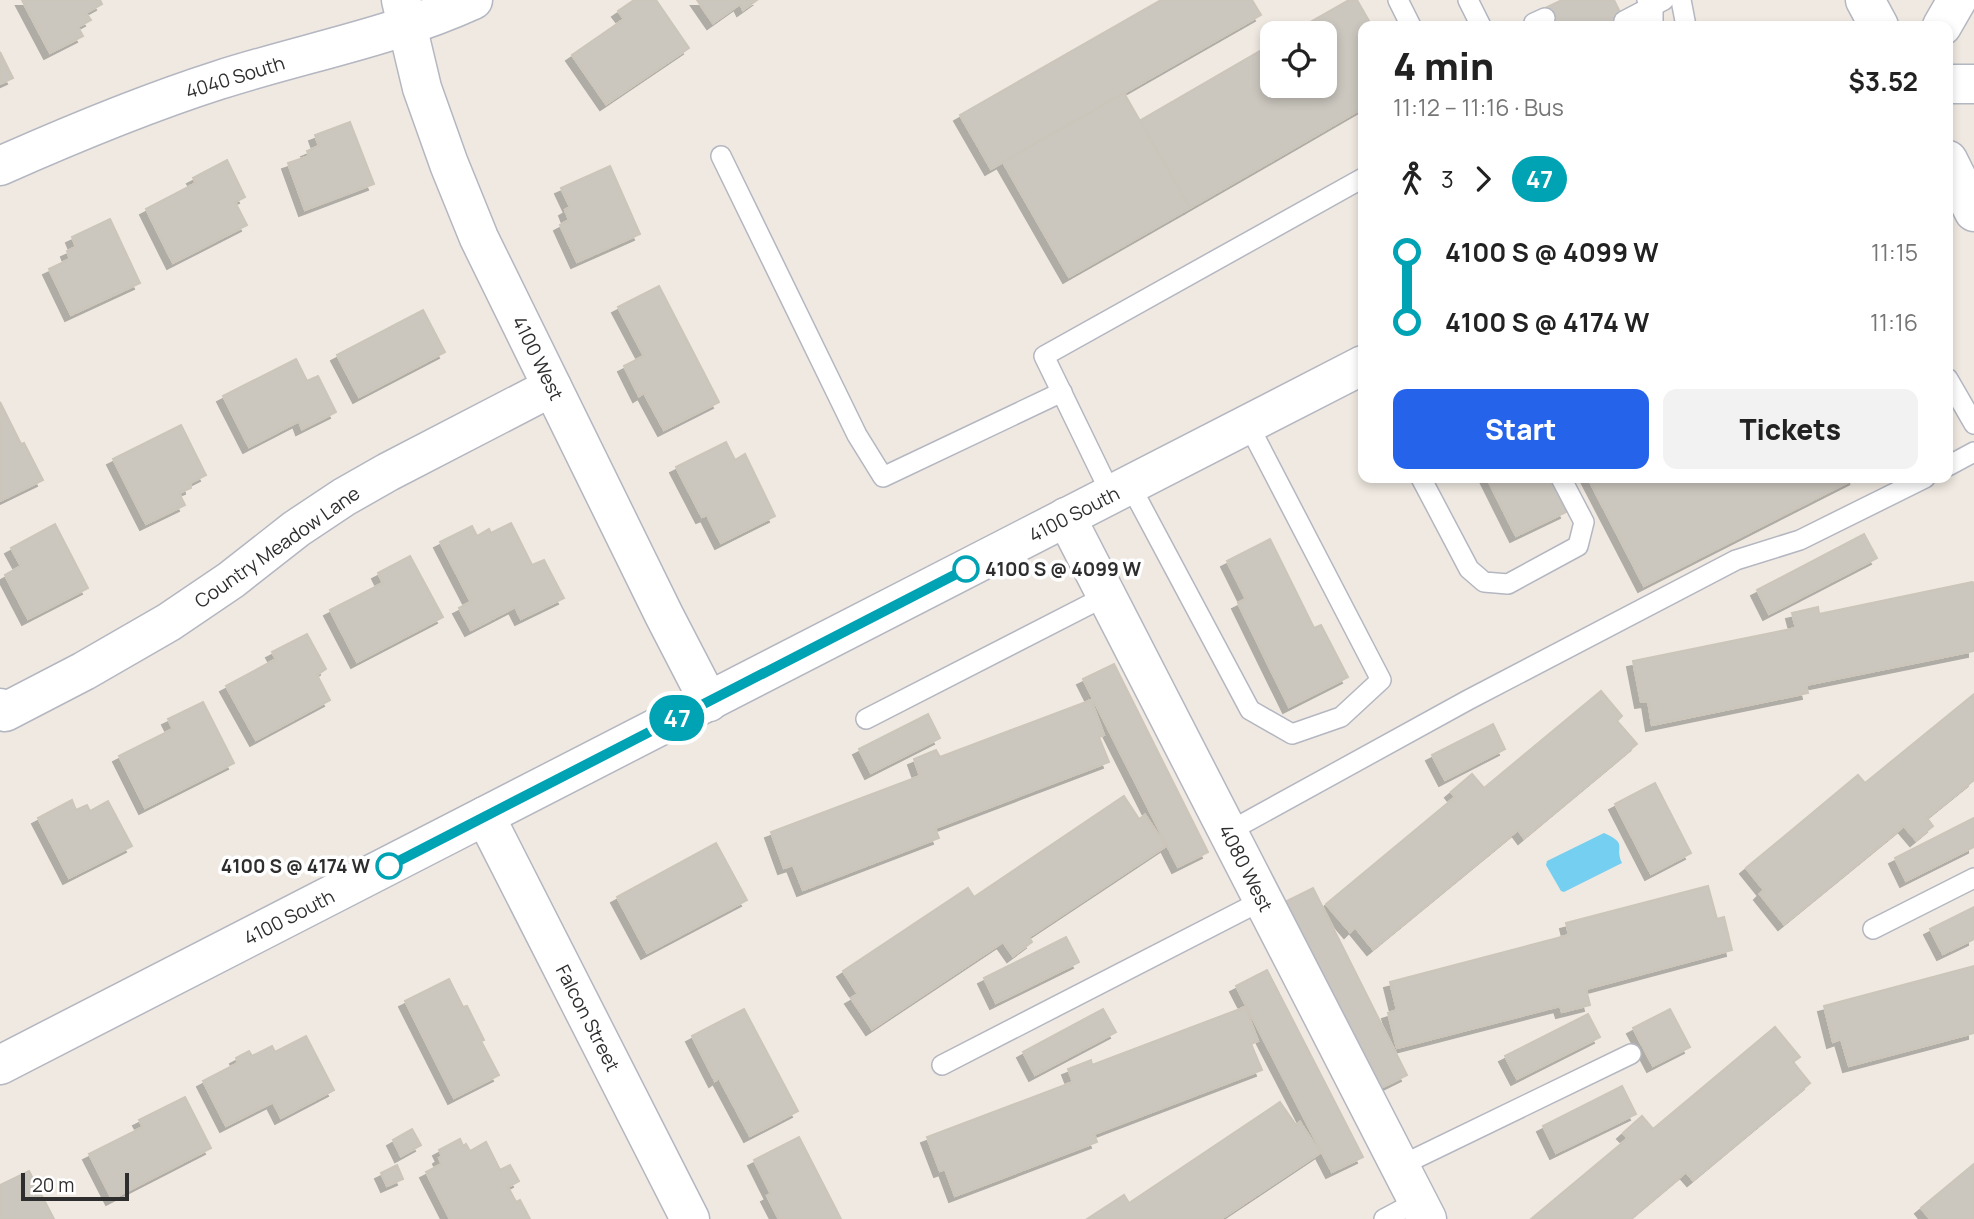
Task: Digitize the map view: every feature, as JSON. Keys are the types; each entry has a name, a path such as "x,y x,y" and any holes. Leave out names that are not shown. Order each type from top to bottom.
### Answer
{"street":[{"name":"4040 South","path":"0,166 146,105 220,80 348,44 403,12 473,0"},
{"path":"1866,0 1876,21"},
{"path":"1945,21 1957,0"},
{"name":"4100 West","path":"403,12 422,88 479,238 709,702"},
{"path":"1953,84 1974,83"},
{"path":"1953,170 1974,212"},
{"name":"4100 South","path":"0,1066 1358,369"},
{"name":"Country Meadow Lane","path":"3,710 84,671 169,622 231,580 296,529 388,471 552,387"},
{"name":"4080 West","path":"1066,517 1423,1210"},
{"name":"Falcon Street","path":"485,816 690,1219"}],"lane":[{"path":"1398,0 1409,21"},
{"path":"1468,0 1478,21"},
{"path":"1681,0 1685,21"},
{"path":"1624,21 1655,2"},
{"path":"1653,21 1655,2"},
{"path":"721,156 857,435 883,477 1062,392"},
{"path":"1248,424 1381,680 1341,717 1292,734 1250,710 1062,392 1045,356 1358,181"},
{"path":"1953,388 1974,424"},
{"path":"1953,463 1974,452"},
{"path":"1424,483 1469,569 1484,582 1508,584 1578,546 1584,522 1564,483"},
{"path":"1228,832 1480,694 1736,560 1800,540 1915,483"},
{"path":"866,719 1107,596"},
{"path":"1873,929 1974,878"},
{"path":"942,1065 1263,900"},
{"path":"1400,1166 1631,1054"},
{"path":"1384,1219 1423,1210"}],"water":[{"path":"1604,833 1619,843 1622,863 1564,892 1561,891 1546,865 1547,861"}],"building":[{"path":"22,0 100,0 102,4 86,13 91,20 78,27 83,36 50,53"},
{"path":"634,0 656,0 689,48 606,104 572,55 624,19 618,11"},
{"path":"697,0 757,0 743,10 740,4 713,23"},
{"path":"1161,0 1252,0 1261,15 991,169 960,115"},
{"path":"1349,0 1357,0 1369,21 1358,21 1358,111 1190,208 1139,121 1260,51 1260,98 1337,98 1337,21 1312,21"},
{"path":"1562,0 1614,0 1624,21 1546,21 1541,10"},
{"path":"0,52 13,78 0,84"},
{"path":"1124,93 1190,208 1069,277 1003,162"},
{"path":"350,122 374,184 305,210 288,163 309,156 307,151 319,146 315,135"},
{"path":"227,160 245,197 235,202 247,225 173,263 146,209 196,183 193,178"},
{"path":"610,166 640,234 577,262 560,225 569,220 565,210 570,207 561,188"},
{"path":"110,219 140,283 71,315 49,269 70,259 67,251 76,247 72,237"},
{"path":"659,286 719,402 664,430 644,393 639,396 624,366 644,356 618,307"},
{"path":"423,310 445,352 359,397 337,355"},
{"path":"296,359 307,381 318,376 336,412 302,429 299,421 249,447 223,396"},
{"path":"0,402 43,480 0,501"},
{"path":"181,425 206,475 190,483 191,488 179,493 185,505 146,524 113,459"},
{"path":"726,442 735,460 745,454 775,516 721,543 707,515 702,517 676,467"},
{"path":"1490,483 1556,483 1566,512 1516,536"},
{"path":"1591,483 1846,483 1644,586"},
{"path":"511,523 532,565 544,560 564,598 521,619 515,607 471,630 459,608 471,602 440,542 472,526 477,536 489,529 491,533"},
{"path":"55,524 88,588 28,619 5,575 21,566 11,548"},
{"path":"1864,534 1877,558 1769,614 1757,590"},
{"path":"1270,539 1314,628 1321,625 1348,677 1289,707 1238,603 1246,599 1227,561"},
{"path":"410,556 443,617 357,662 330,610 383,583 378,573"},
{"path":"1972,582 1974,651 1806,685 1808,693 1652,725 1648,701 1641,702 1633,661 1796,628 1792,613 1818,607 1819,614"},
{"path":"307,634 326,669 317,675 330,700 256,740 226,686 276,659 272,652"},
{"path":"1114,664 1208,852 1178,867 1083,679"},
{"path":"1601,691 1622,716 1617,721 1637,744 1524,838 1518,830 1373,949 1355,927 1350,932 1326,904 1455,797 1451,792 1472,774 1484,788"},
{"path":"1974,694 1974,780 1927,818 1933,826 1916,840 1904,826 1784,924 1760,894 1764,890 1746,868 1858,775 1865,783"},
{"path":"1091,700 1104,735 1099,737 1109,762 935,828 939,838 803,890 793,865 784,868 771,832 920,776 914,759 936,750 940,757"},
{"path":"203,702 234,763 145,808 119,756 173,729 168,719"},
{"path":"928,714 940,738 871,773 859,749"},
{"path":"1493,724 1505,749 1445,780 1432,755"},
{"path":"1655,783 1691,853 1651,874 1615,804"},
{"path":"1124,796 1139,819 1145,815 1166,846 1029,937 1032,942 1013,956 1003,942 872,1029 851,998 858,994 843,971 968,888 974,897"},
{"path":"72,800 76,810 87,805 90,811 108,801 132,846 69,878 38,818"},
{"path":"1974,818 1974,847 1906,881 1895,858"},
{"path":"716,843 747,900 647,953 617,897"},
{"path":"1708,886 1717,919 1724,917 1732,950 1586,989 1590,1005 1562,1012 1560,1006 1397,1048 1388,1013 1397,1010 1390,982 1569,935 1566,923"},
{"path":"1313,888 1407,1075 1377,1090 1283,903"},
{"path":"1974,907 1974,939 1943,954 1930,929"},
{"path":"1066,937 1079,962 996,1003 984,978"},
{"path":"1974,966 1974,1033 1849,1066 1841,1039 1833,1042 1824,1006"},
{"path":"1267,970 1363,1157 1332,1172 1236,986"},
{"path":"449,979 463,1007 467,1006 499,1075 454,1098 405,1001"},
{"path":"1245,1007 1258,1041 1251,1044 1262,1070 1094,1134 1097,1142 955,1196 945,1169 940,1171 927,1137 1073,1082 1068,1069 1091,1060 1092,1065"},
{"path":"744,1009 798,1111 750,1136 719,1078 715,1081 692,1036"},
{"path":"1103,1009 1116,1032 1035,1075 1023,1052"},
{"path":"1670,1009 1690,1047 1653,1066 1633,1028"},
{"path":"1588,1014 1600,1037 1517,1079 1505,1056"},
{"path":"1775,1027 1800,1057 1793,1062 1810,1083 1693,1180 1686,1172 1630,1219 1531,1219 1628,1138 1623,1133 1642,1116 1653,1129"},
{"path":"306,1036 334,1090 281,1118 273,1102 226,1126 203,1081 238,1063 236,1058 249,1051 252,1056 272,1046 275,1052"},
{"path":"1622,1086 1636,1114 1556,1153 1543,1126"},
{"path":"185,1097 211,1148 112,1199 89,1154 143,1127 139,1120"},
{"path":"1280,1102 1296,1125 1300,1122 1320,1153 1221,1219 1087,1219 1124,1195 1129,1203"},
{"path":"412,1129 421,1145 401,1156 393,1140"},
{"path":"799,1137 841,1219 779,1219 767,1196 771,1194 754,1160"},
{"path":"460,1139 463,1146 466,1144 470,1151 486,1142 500,1170 510,1165 519,1181 508,1187 516,1202 520,1200 530,1219 450,1219 426,1172 442,1164 439,1150"},
{"path":"1974,1164 1974,1219 1930,1219 1921,1208"},
{"path":"397,1165 403,1179 387,1186 381,1173"},
{"path":"29,1171 54,1219 0,1219 0,1185"}],"bus line":[{"name":"47","path":"389,866 966,569"}],"place":[{"name":"4100 S @ 4099 W","path":"966,569"},
{"name":"4100 S @ 4174 W","path":"389,866"}]}
